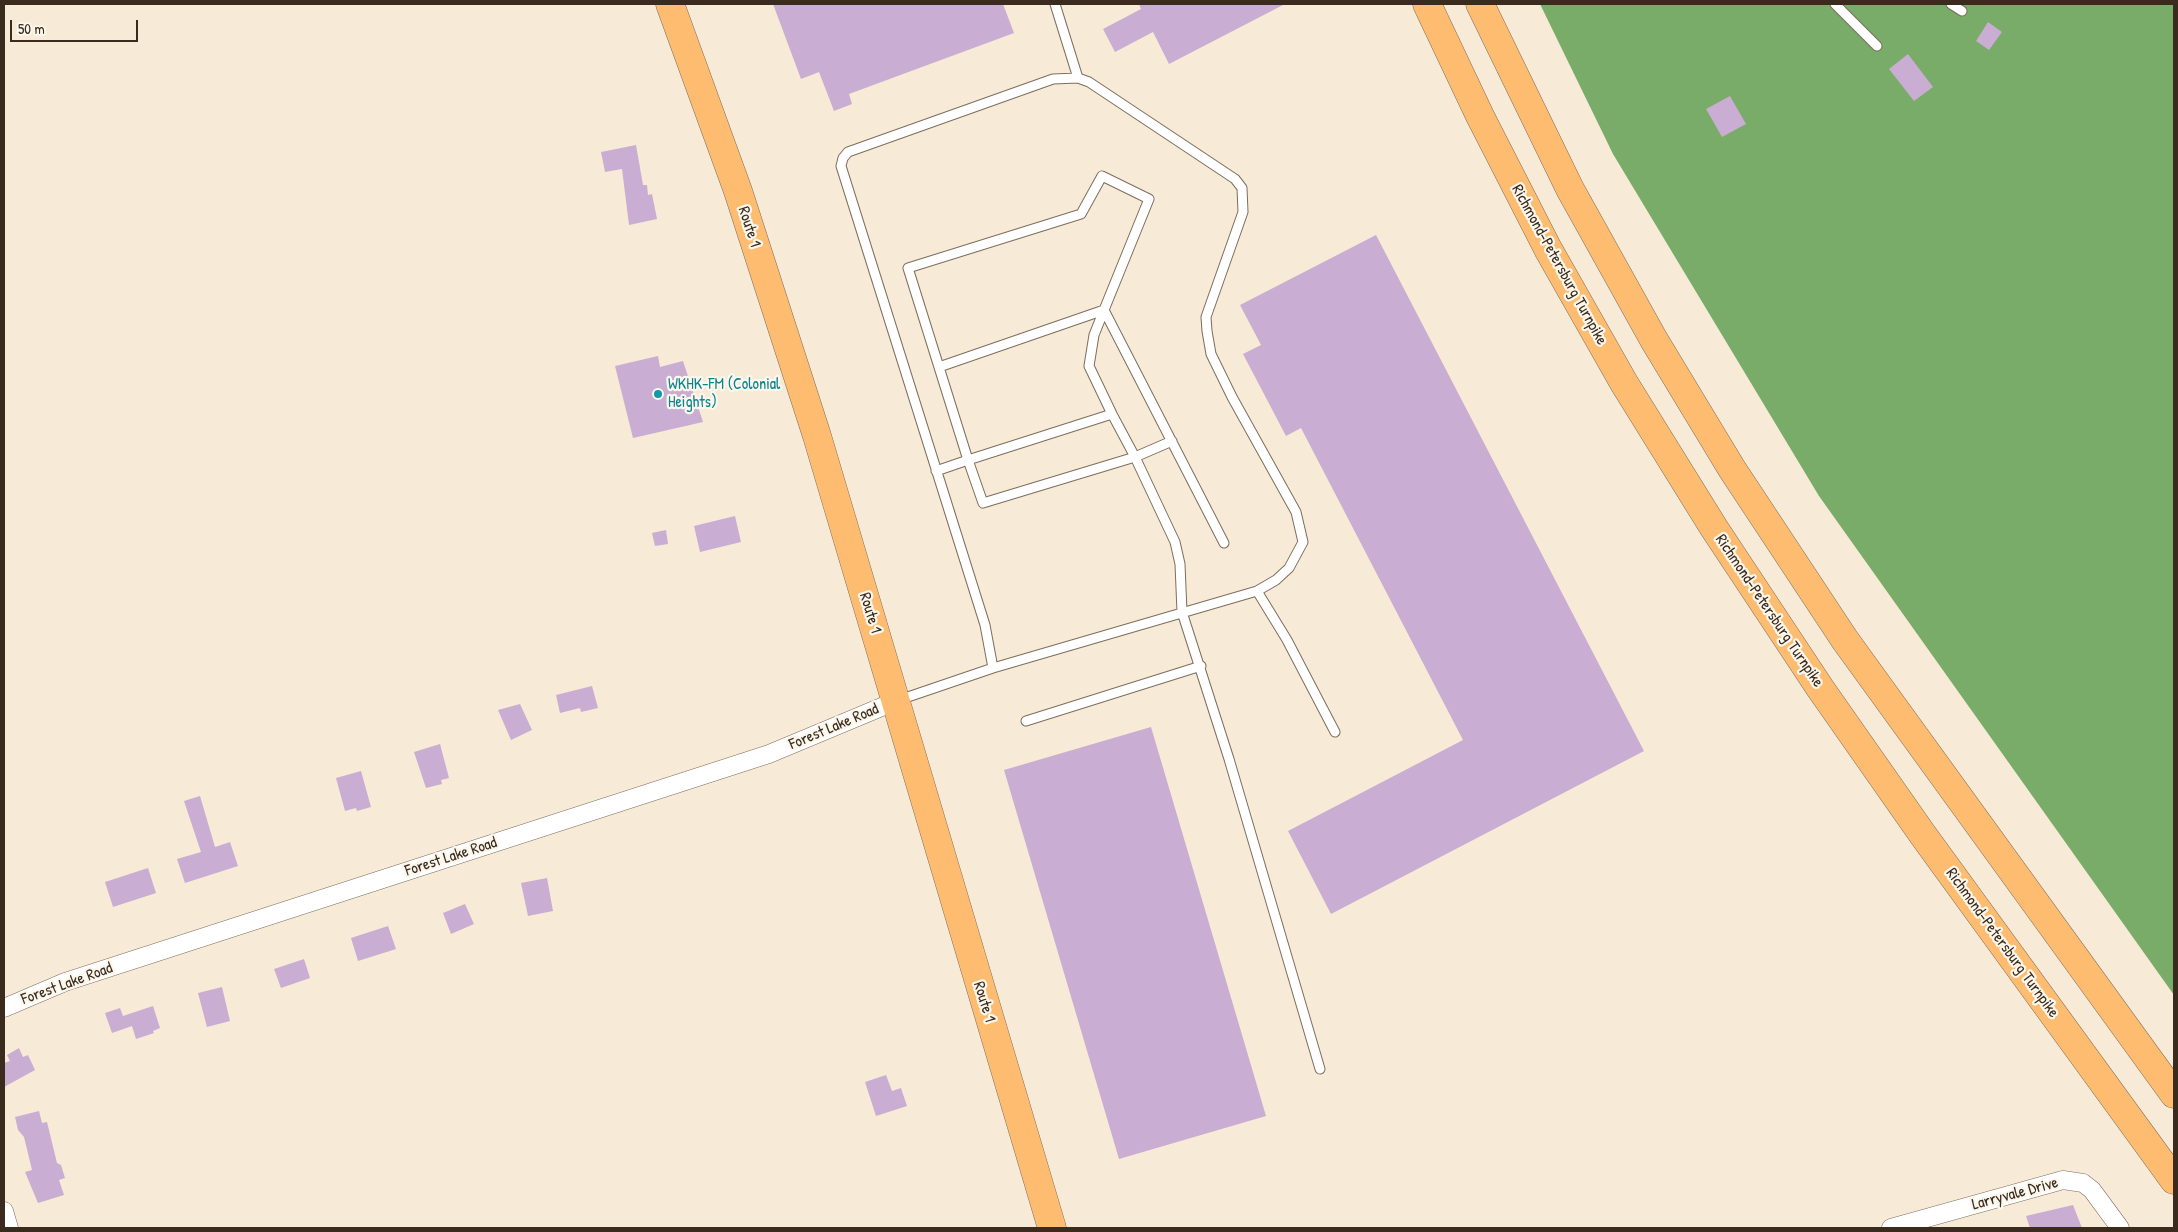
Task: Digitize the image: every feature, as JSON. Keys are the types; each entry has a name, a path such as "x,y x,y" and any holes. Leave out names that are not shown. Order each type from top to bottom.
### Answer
{"main road":[{"name":"Route 1","path":"670,4 738,191 811,417 1052,1228"},
{"name":"Richmond-Petersburg Turnpike","path":"1427,4 1480,116 1548,249 1624,383 1714,528 1820,688 1917,827 2174,1180"},
{"path":"1480,4 1570,189 1654,340 1732,469 1845,640 2174,1094"}],"street":[{"name":"Forest Lake Road","path":"4,1008 65,982 769,754 896,701"},
{"name":"Larryvale Drive","path":"1891,1228 2063,1180 2083,1183 2092,1190 2120,1228"},
{"path":"4,1210 9,1228"}],"lane":[{"path":"1055,4 1078,78"},
{"path":"1835,4 1877,46"},
{"path":"1951,4 1962,12"},
{"path":"896,701 993,668 1258,591 1276,580 1289,568 1303,542 1296,512 1232,397 1211,354 1207,331 1206,317 1243,212 1242,188 1236,179 1089,82 1078,78 1053,79 848,152 842,158 842,172 984,625 993,668"},
{"path":"1172,441 1135,457 983,504 908,268 1081,214 1102,176 1150,199 1094,334 1089,366 1135,457 1175,542 1180,564 1182,612 1201,666 1320,1069"},
{"path":"939,367 1104,310"},
{"path":"1104,310 1224,543"},
{"path":"936,472 1112,414"},
{"path":"1258,591 1287,640 1335,732"},
{"path":"1026,721 1201,666"}],"green space":[{"path":"1540,4 2174,4 2174,995 1819,496 1613,154"}],"building":[{"path":"773,4 1003,4 1014,33 849,94 852,104 834,111 819,72 801,79"},
{"path":"1139,4 1285,4 1169,64 1153,32 1115,52 1103,29 1141,9"},
{"path":"1988,22 2002,32 1989,50 1976,41"},
{"path":"1908,54 1933,87 1914,101 1889,69"},
{"path":"1730,96 1746,124 1722,137 1706,109"},
{"path":"636,145 643,185 647,185 648,195 652,194 657,219 629,225 622,169 605,172 601,152"},
{"path":"1376,235 1644,751 1331,914 1288,831 1463,740 1301,428 1286,436 1243,354 1261,345 1240,305"},
{"name":"WKHK-FM (Colonial Heights)","path":"658,356 660,367 683,361 703,422 633,438 615,366"},
{"path":"735,516 741,542 700,552 694,526"},
{"path":"666,530 668,544 655,546 652,533"},
{"path":"592,686 598,708 581,712 580,708 560,713 556,695"},
{"path":"520,704 532,730 511,740 498,710"},
{"path":"1151,727 1266,1116 1119,1159 1004,770"},
{"path":"440,744 449,778 441,780 442,784 426,788 414,752"},
{"path":"361,771 371,807 357,811 356,808 345,811 336,778"},
{"path":"200,796 215,847 230,842 238,866 185,883 177,859 201,852 184,801"},
{"path":"148,868 156,893 113,907 105,882"},
{"path":"547,878 553,911 528,916 521,883"},
{"path":"465,904 474,924 451,934 443,913"},
{"path":"388,926 396,949 358,961 351,938"},
{"path":"304,959 310,978 281,988 274,969"},
{"path":"222,987 230,1021 207,1027 198,993"},
{"path":"153,1006 160,1028 153,1031 154,1033 136,1039 132,1026 112,1033 105,1013 120,1008 123,1016"},
{"path":"19,1048 23,1057 28,1055 35,1070 4,1087 4,1063 10,1061 7,1055"},
{"path":"886,1075 892,1091 901,1088 907,1106 876,1116 865,1082"},
{"path":"39,1111 42,1123 47,1122 57,1163 61,1165 65,1178 59,1180 64,1195 38,1203 25,1172 32,1170 24,1137 18,1130 15,1117"},
{"path":"2073,1205 2082,1228 2030,1228 2026,1216"}],"place":[{"name":"WKHK-FM (Colonial Heights)","path":"658,394"}]}
